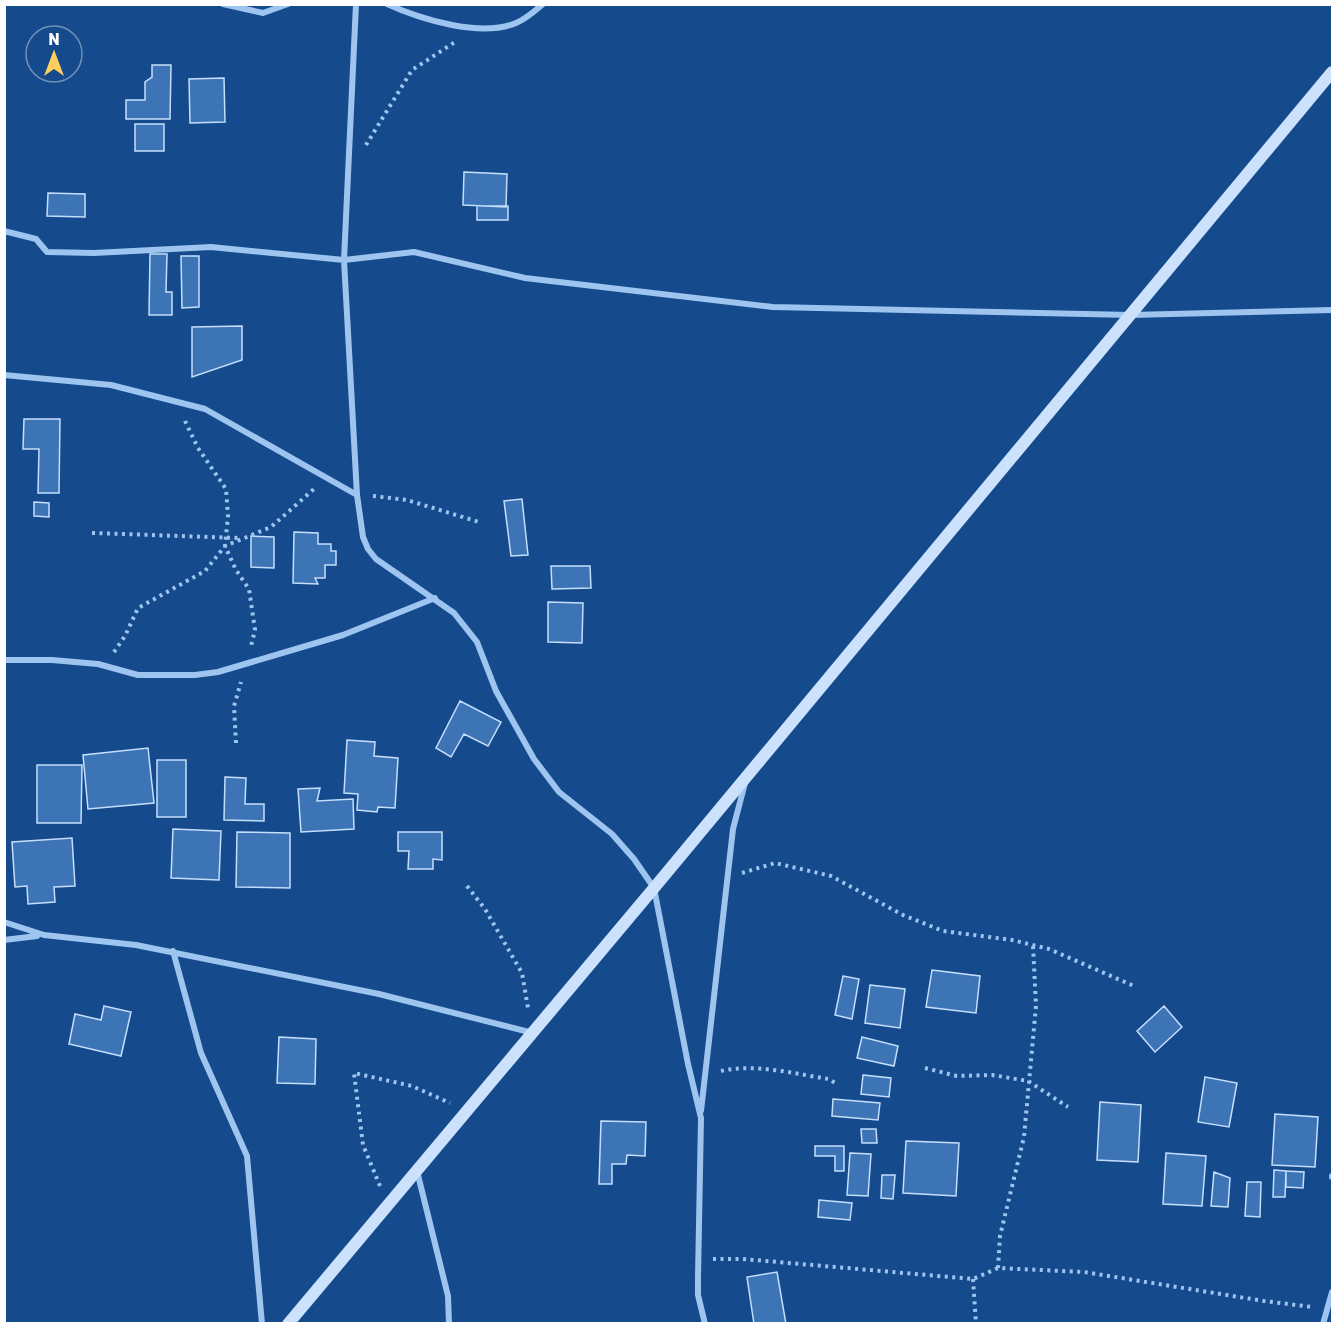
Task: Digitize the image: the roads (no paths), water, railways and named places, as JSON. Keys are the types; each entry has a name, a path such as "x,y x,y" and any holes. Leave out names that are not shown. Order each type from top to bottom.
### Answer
{"street":[{"path":"223,4 263,13 288,4"},
{"path":"356,4 344,260 357,495 363,537 368,549 376,559 454,613 477,642 496,692 539,767 560,792 612,834 634,859 654,888 688,1064 701,1118"},
{"path":"387,4 443,23 477,28 515,24 543,4"},
{"path":"288,1323 746,778 1332,72"},
{"path":"4,231 36,239 47,252 94,254 211,247 344,260 414,252 525,278 773,307 1131,315 1332,310"},
{"path":"4,375 111,385 205,409 357,495"},
{"path":"4,660 52,660 106,665 138,675 167,676 218,672 343,635 435,598"},
{"path":"705,1323 698,1295 701,1118 733,829 746,778"},
{"path":"4,922 44,935 173,951 379,994 533,1033"},
{"path":"4,940 44,935"},
{"path":"173,951 201,1053 247,1156 262,1323"},
{"path":"417,1171 448,1296 449,1323"},
{"path":"1323,1323 1332,1292"}]}
